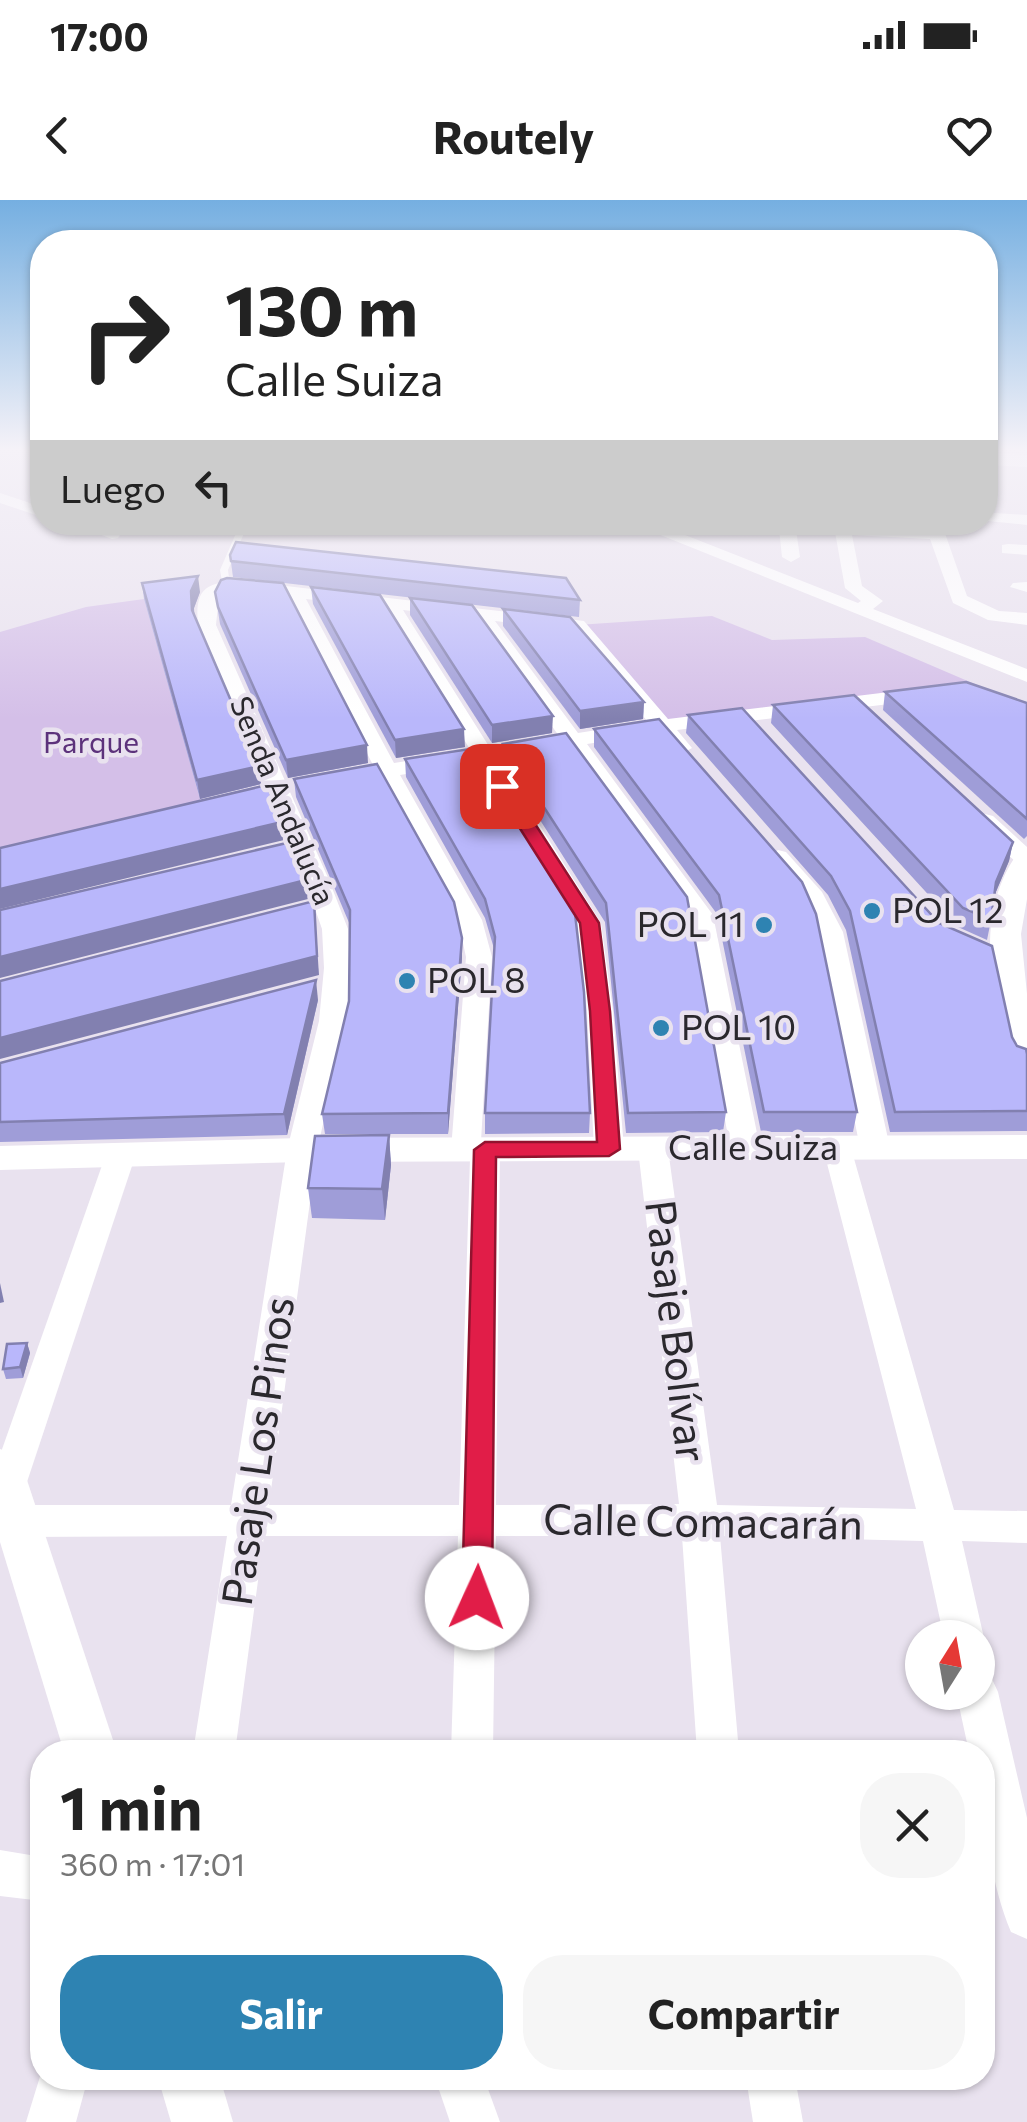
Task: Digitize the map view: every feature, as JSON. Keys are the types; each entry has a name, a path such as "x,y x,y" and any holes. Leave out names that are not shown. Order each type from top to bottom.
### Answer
{"street":[{"path":"680,540 1027,676"},
{"path":"789,540 792,557"},
{"path":"845,540 854,588 874,601 856,610"},
{"path":"939,540 956,593 967,605 1027,619"},
{"path":"226,585 577,625 698,768"},
{"name":"Senda Andalucía","path":"226,585 217,586 209,596 204,608 206,626 291,789 294,849 317,908 335,929 327,985 322,1083 302,1150"},
{"path":"294,593 470,920 479,956 475,1150 480,1520 472,1740"},
{"path":"390,604 589,923 600,1011 609,1149"},
{"path":"480,615 700,915 745,1148"},
{"path":"291,789 573,739 746,714 945,692"},
{"path":"858,702 886,728"},
{"path":"746,714 773,744"},
{"path":"972,808 1022,881 992,956 1027,1056"},
{"path":"762,838 812,897 830,932 876,1148"},
{"path":"838,1148 939,1525 960,1620"},
{"name":"Pasaje Bolívar","path":"653,1149 700,1520 717,1740"},
{"name":"Calle Suiza","path":"0,1158 302,1150 1026,1150"},
{"name":"Pasaje Los Pinos","path":"216,1740 302,1150"},
{"path":"87,1740 9,1492 121,1154"},
{"name":"Calle Comacarán","path":"9,1492 248,1521 700,1520 1027,1527"},
{"path":"981,1710 988,1740"},
{"path":"995,1773 1027,1916"},
{"path":"0,1873 30,1877"},
{"path":"50,2122 60,2090"},
{"path":"193,2090 202,2122"},
{"path":"464,2090 475,2122"},
{"path":"772,2090 778,2122"}],"lane":[{"path":"226,585 224,570 238,540"}],"green space":[{"name":"Parque","path":"144,599 203,810 0,857 0,632 86,607"},
{"path":"712,616 772,640 865,637 984,688 660,724 577,625"}],"building":[{"path":"236,542 566,578 580,600 231,561"},
{"path":"198,576 191,591 192,610 259,766 197,780 142,583"},
{"path":"221,580 283,583 367,745 286,760 218,607 215,592"},
{"path":"311,587 380,595 464,729 395,740"},
{"path":"410,598 472,605 553,716 492,725"},
{"path":"503,609 570,617 644,702 580,711"},
{"path":"966,682 1027,703 1027,819 885,692"},
{"path":"854,695 1013,842 996,882 991,920 963,908 773,705"},
{"name":"POL 12","path":"742,708 939,923 992,946 1012,1037 1017,1046 1026,1049 1027,1111 895,1112 850,911 831,876 688,715"},
{"name":"POL 11","path":"659,719 802,882 816,914 857,1112 764,1112 719,895 594,729"},
{"name":"POL 10","path":"566,733 687,897 726,1112 628,1113 606,903 503,744"},
{"path":"476,748 574,905 584,992 590,1113 485,1113 495,937 485,899 405,759"},
{"name":"POL 8","path":"377,764 454,902 462,938 448,1113 322,1114 349,1001 350,910 294,779"},
{"path":"267,785 282,822 0,889 0,848"},
{"path":"291,842 306,880 0,957 0,910"},
{"path":"314,901 317,956 0,1038 0,981"},
{"path":"316,980 284,1114 0,1122 0,1063"},
{"path":"389,1135 382,1189 308,1188 315,1136"},
{"path":"27,1343 20,1367 3,1369 7,1344"}],"place":[{"name":"POL 12","path":"872,911"},
{"name":"POL 11","path":"764,925"},
{"name":"POL 8","path":"407,981"},
{"name":"POL 10","path":"661,1028"}],"route":[{"path":"477,1598 485,1150 609,1149 600,1011 589,923 502,786"}]}
